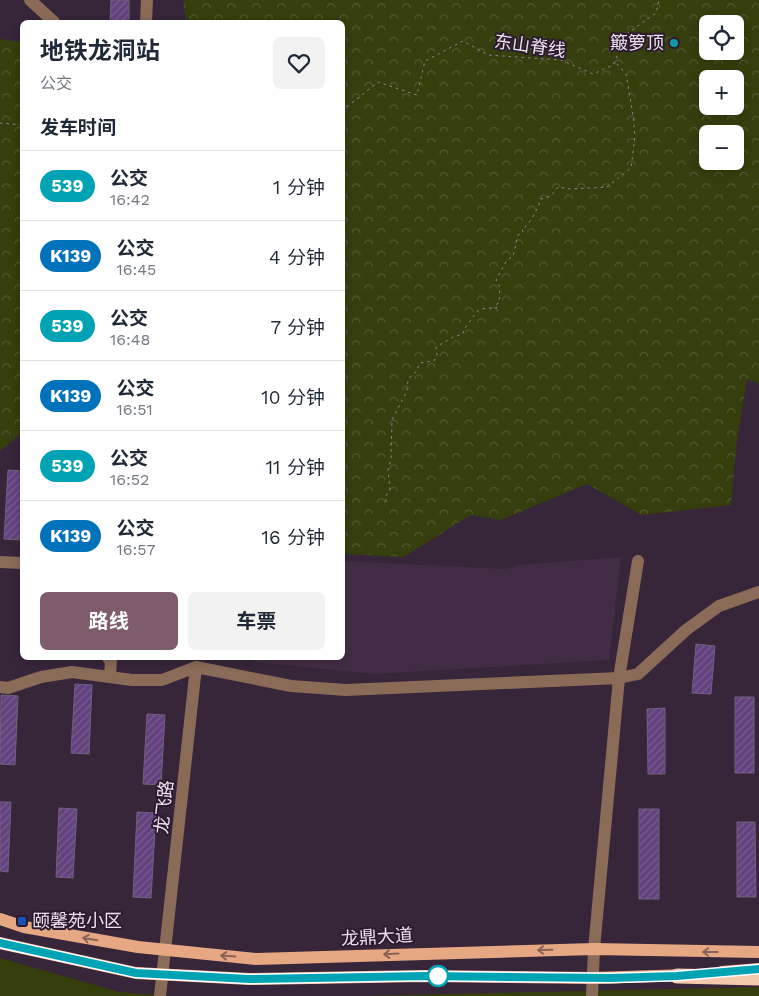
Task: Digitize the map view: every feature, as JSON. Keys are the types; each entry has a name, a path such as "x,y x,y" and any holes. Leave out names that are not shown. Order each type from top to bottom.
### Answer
{"highway":[{"path":"677,976 759,978"}],"main road":[{"name":"龙鼎大道","path":"0,919 24,927 166,951 256,958 594,949 759,952"},
{"path":"0,943 136,973 249,979 425,976 593,978 677,976 759,968"}],"street":[{"path":"30,0 52,20"},
{"path":"146,20 147,0"},
{"path":"0,562 20,563"},
{"path":"592,996 594,949 619,678 638,562"},
{"path":"0,687 8,688 41,677 72,672 110,677 162,680 196,667 291,686 346,690 619,678 638,674 686,630 719,606 759,592"},
{"path":"110,677 111,660"},
{"name":"龙飞路","path":"160,996 196,667"}],"path":[{"path":"386,502 386,496 390,489 388,470 391,459 392,420 407,391 410,377 416,372 420,363 434,361 437,354 436,347 453,337 463,334 464,328 474,312 483,308 497,308 495,305 498,303 500,287 496,280 501,275 507,260 513,256 518,235 523,232 522,229 526,227 538,209 541,199 551,196 558,187 571,189 607,187 631,168 635,136 630,91 626,74 615,62 628,33 656,13 659,0"},
{"name":"东山脊线","path":"345,109 378,82 417,95 425,61 463,42 488,55 561,60 593,74 613,65 615,62"},
{"path":"0,123 20,125"}],"shaded area":[{"path":"621,557 609,660 374,674 254,662 254,660 345,660 345,561 505,569 519,565"}],"green space":[{"path":"183,0 759,0 759,384 747,379 736,448 731,505 642,515 587,484 501,520 471,515 404,557 345,554 345,20 186,20"},
{"path":"0,39 20,42 20,435 0,451"},
{"path":"0,958 120,992 165,996 0,996"},
{"path":"759,987 759,996 356,996"}],"building":[{"path":"111,0 129,0 129,20 110,20"},
{"path":"8,470 20,471 20,540 4,539"},
{"path":"696,644 715,646 711,694 692,693"},
{"path":"75,684 92,685 89,754 71,753"},
{"path":"1,695 18,696 15,765 0,764"},
{"path":"735,697 754,697 754,773 735,773"},
{"path":"665,708 665,774 648,774 647,709"},
{"path":"147,714 165,715 161,785 143,784"},
{"path":"0,802 11,802 8,872 0,871"},
{"path":"59,808 77,809 73,878 56,877"},
{"path":"639,809 659,809 659,899 639,899"},
{"path":"137,812 156,813 151,898 133,897"},
{"path":"737,822 755,822 756,897 737,897"}],"bus line":[{"name":"539","path":"0,943 14,948 136,973 249,979 425,976 610,978 677,976 759,969"}],"place":[{"name":"簸箩顶","path":"674,43"},
{"name":"颐馨苑小区","path":"22,921"}]}
